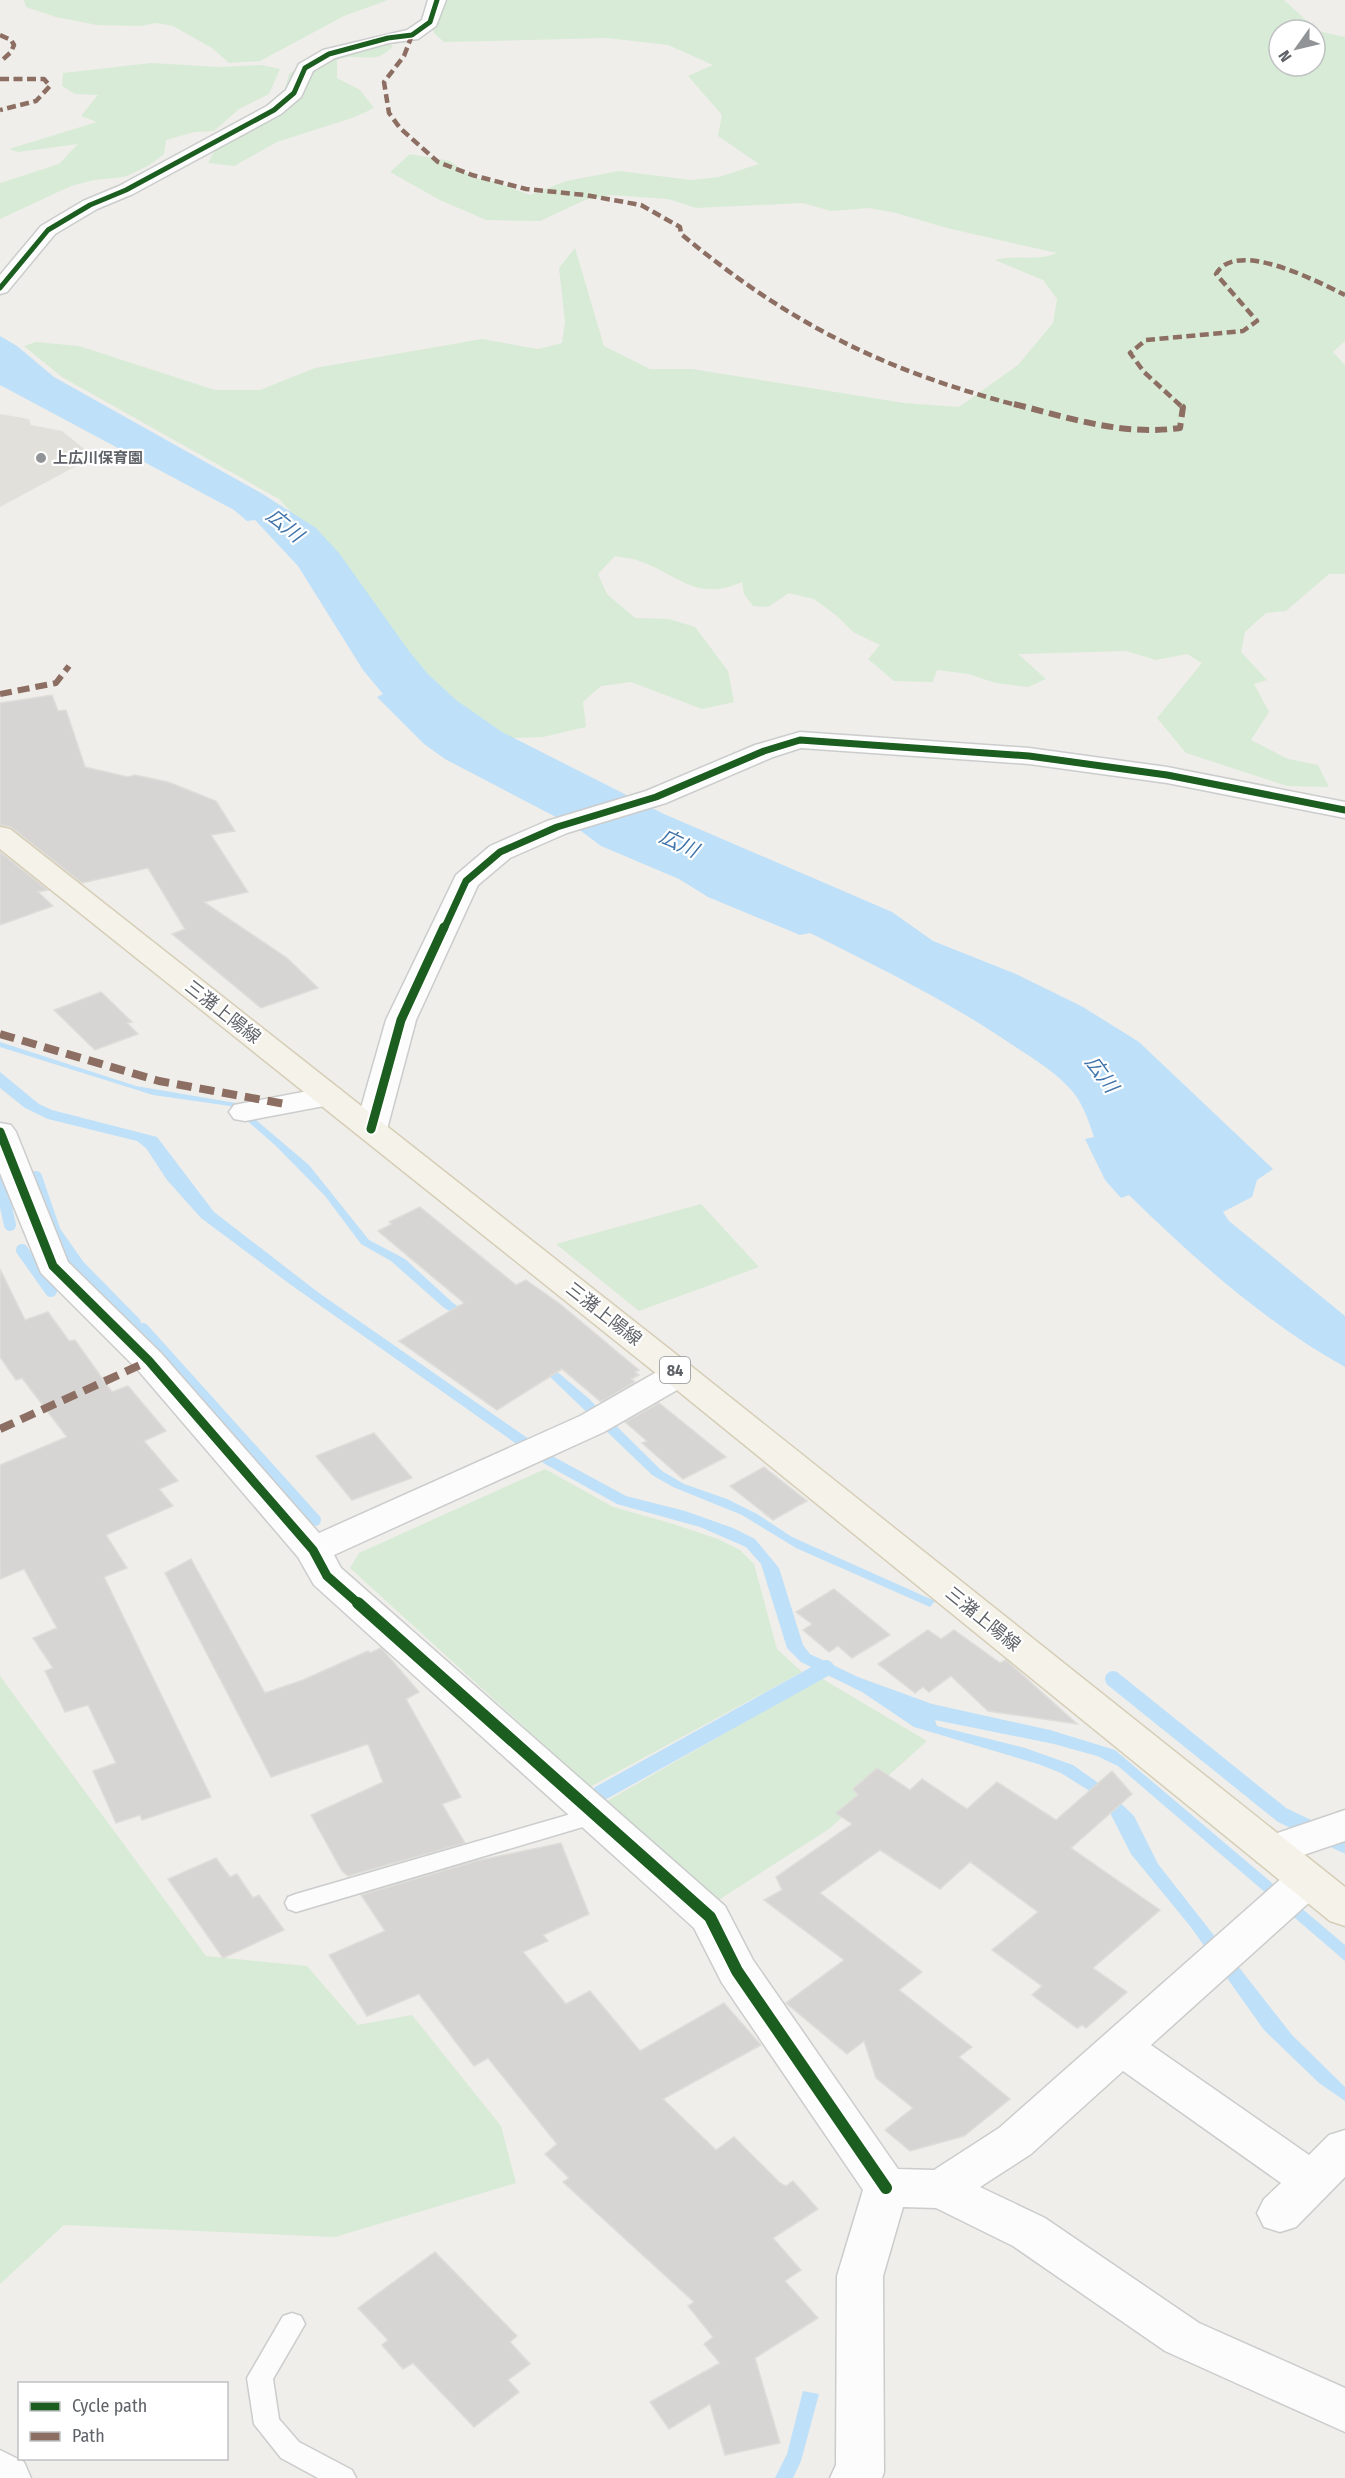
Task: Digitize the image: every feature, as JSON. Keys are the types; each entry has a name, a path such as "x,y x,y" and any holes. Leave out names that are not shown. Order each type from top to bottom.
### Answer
{"main road":[{"name":"三潴上陽線","path":"0,835 679,1374 1314,1836 1279,1905 1345,1910"}],"street":[{"path":"0,288 48,230 90,205 126,190 273,110 294,93 305,68 329,54 388,38 412,35 430,22 437,0"},
{"path":"371,1129 401,1020 466,881 500,852 557,827 656,797 764,750 800,740 1029,756 1167,775 1345,810"},
{"path":"245,1112 329,1096"},
{"path":"0,1132 53,1266 149,1361 313,1550 327,1576 710,1917 737,1971 886,2188"},
{"path":"313,1550 592,1424 679,1374"},
{"path":"941,2189 1015,2141 1279,1905"},
{"path":"1120,2046 1312,2181"},
{"path":"1280,2213 1345,2148"},
{"path":"886,2188 941,2189 1029,2232 1182,2337 1345,2411"},
{"path":"854,2478 860,2472 860,2276 886,2188"},
{"path":"0,2472 7,2478"}],"lane":[{"path":"297,1903 595,1815"},
{"path":"292,2324 260,2378 267,2424 290,2450 343,2478"}],"shaded area":[{"name":"上広川保育園","path":"0,414 29,419 31,425 62,431 87,451 78,465 0,507"}],"green space":[{"path":"24,0 388,0 344,16 260,61 229,63 212,48 173,26 157,23 140,26 97,25 56,17 26,7"},
{"path":"437,0 1284,0 1304,18 1267,18 1267,78 1327,78 1327,33 1345,37 1345,341 1333,352 1345,365 1345,574 1329,574 1286,611 1266,613 1245,632 1241,652 1267,680 1254,684 1269,712 1251,740 1288,759 1318,765 1329,787 1287,786 1186,753 1157,718 1202,663 1187,654 1156,660 1126,651 1018,654 1046,679 1028,687 996,683 968,674 937,670 933,682 894,681 868,659 880,645 853,632 837,616 814,599 789,593 768,607 753,606 744,594 742,582 713,589 701,588 689,585 639,561 615,556 598,574 607,594 635,618 669,619 695,627 728,671 734,702 702,709 631,682 601,686 583,702 586,727 543,737 491,739 345,595 326,551 279,499 62,377 24,346 36,342 79,346 215,390 260,390 315,368 482,339 538,349 562,343 565,322 559,268 575,248 604,346 650,369 692,369 904,403 959,407 1018,365 1053,323 1057,299 1043,280 995,260 1041,257 1057,253 947,228 896,213 869,208 831,211 803,203 696,208 668,199 611,195 585,200 540,221 486,220 440,200 390,172 410,154 450,161 472,177 495,182 530,195 566,181 619,171 691,180 719,177 759,164 718,136 722,115 688,76 713,65 668,45 607,38 444,42 434,33 426,8"},
{"path":"378,38 393,46 379,56 344,57 337,60 337,78 360,90 374,108 355,117 277,142 234,166 208,163 215,149 283,96 289,74 332,51"},
{"path":"151,63 220,67 261,65 280,69 269,94 239,109 214,131 194,132 166,140 164,154 148,166 124,177 94,180 71,186 0,219 0,183 59,164 78,144 18,152 9,149 97,122 81,116 98,95 75,94 62,86 63,73"},
{"path":"701,1204 759,1267 639,1311 556,1244"},
{"path":"545,1469 613,1507 718,1539 740,1550 754,1564 777,1649 802,1672 590,1787 350,1568 359,1553"},
{"path":"0,1676 206,1956 307,1966 358,2025 412,2015 501,2126 516,2183 335,2237 64,2225 0,2284"},
{"path":"821,1678 927,1741 829,1829 717,1901 607,1801"}],"water":[{"name":"広川","path":"0,336 17,346 54,377 261,493 316,528 339,553 428,674 456,700 502,732 664,814 892,912 933,941 1016,974 1083,1007 1139,1042 1273,1169 1257,1180 1252,1197 1223,1212 1229,1221 1345,1316 1345,1367 1287,1331 1231,1288 1129,1195 1121,1198 1105,1180 1085,1139 1094,1137 1077,1097 1059,1078 1035,1060 963,1013 887,972 810,933 800,935 708,897 679,879 601,846 577,828 445,759 424,744 377,697 383,694 363,670 298,566 255,520 247,521 234,510 0,385"},
{"path":"0,1042 136,1086 236,1103 309,1165 369,1240 405,1259 453,1303 555,1370 587,1397 662,1471 684,1484 727,1499 757,1514 792,1537 935,1601 930,1607 796,1548 742,1515 673,1487 652,1475 546,1373 443,1307 391,1261 361,1244 325,1196 276,1146 230,1106 153,1095 0,1047"},
{"path":"0,1072 39,1104 52,1110 157,1137 214,1212 319,1293 556,1458 626,1496 685,1511 733,1528 755,1539 779,1568 803,1645 810,1654 858,1677 932,1704 1050,1730 1115,1750 1345,1945 1345,1961 1118,1766 1097,1756 1054,1744 935,1720 937,1726 1025,1748 1073,1765 1104,1787 1134,1816 1158,1864 1292,2035 1345,2087 1345,2101 1319,2083 1264,2030 1190,1926 1131,1854 1106,1805 1088,1790 1061,1773 1038,1764 914,1727 862,1692 801,1662 787,1648 761,1564 746,1547 700,1527 617,1504 545,1464 291,1285 201,1218 167,1180 146,1148 137,1141 48,1119 25,1108 0,1088"},
{"path":"803,2391 819,2394 801,2461 793,2478 775,2478 787,2454"}],"building":[{"path":"52,695 58,711 66,710 85,767 128,777 135,775 168,782 216,801 235,831 211,835 248,892 204,902 287,958 318,988 261,1008 172,934 185,929 148,868 82,883 11,827 0,825 0,703"},
{"path":"0,852 48,890 38,892 53,906 0,925"},
{"path":"101,992 132,1022 127,1023 138,1034 95,1050 54,1010"},
{"path":"420,1207 516,1285 526,1280 560,1304 639,1370 635,1372 639,1375 631,1379 635,1382 601,1402 562,1369 497,1410 399,1341 464,1303 378,1231 392,1224 389,1222"},
{"path":"0,1269 25,1320 48,1312 69,1341 75,1340 112,1392 128,1386 166,1431 144,1441 178,1481 159,1489 173,1506 106,1535 127,1568 104,1577 211,1797 142,1820 140,1815 116,1823 93,1771 116,1763 88,1705 65,1712 45,1671 53,1668 33,1638 57,1628 24,1569 0,1579 0,1465 67,1437 22,1378 16,1380 0,1357"},
{"path":"659,1403 726,1457 683,1479 642,1443 647,1441 625,1422"},
{"path":"374,1433 412,1478 352,1500 316,1456"},
{"path":"764,1467 807,1501 773,1520 730,1486"},
{"path":"191,1559 265,1693 303,1680 368,1651 370,1653 381,1648 384,1651 419,1692 406,1699 461,1797 442,1804 465,1843 348,1876 342,1871 311,1815 383,1782 368,1744 271,1777 165,1573"},
{"path":"834,1589 890,1635 852,1658 838,1646 829,1652 803,1630 812,1624 796,1612"},
{"path":"928,1630 941,1639 954,1630 1000,1663 1006,1660 1077,1724 988,1711 951,1676 929,1692 923,1687 915,1693 878,1664"},
{"path":"877,1768 910,1790 922,1779 967,1809 997,1782 1056,1820 1112,1771 1132,1794 1071,1848 1160,1910 1093,1968 1127,1992 1086,2028 1082,2025 1077,2028 1032,1995 1042,1986 992,1950 1038,1912 970,1862 940,1889 880,1850 820,1893 922,1972 899,1990 972,2047 959,2057 1010,2099 964,2136 910,2151 885,2130 913,2108 876,2078 864,2041 847,2054 786,2003 844,1960 764,1900 782,1890 776,1877 852,1824 836,1813 858,1795 853,1789"},
{"path":"561,1843 589,1914 543,1935 548,1941 523,1952 566,2004 590,1991 640,2051 724,2003 761,2045 663,2099 716,2150 734,2137 780,2183 786,2186 793,2181 818,2209 773,2238 801,2270 785,2281 818,2318 755,2358 780,2443 725,2455 710,2404 669,2429 650,2402 720,2363 704,2344 713,2337 688,2306 694,2302 563,2182 569,2178 545,2154 557,2144 488,2058 474,2066 419,1994 367,2016 329,1955 385,1931 361,1895 476,1861"},
{"path":"216,1858 230,1877 237,1874 253,1898 259,1895 284,1930 223,1958 168,1879"},
{"path":"435,2252 517,2336 510,2342 530,2364 508,2380 519,2392 474,2427 413,2363 403,2369 382,2345 388,2340 358,2308"}],"waterway":[{"path":"36,1177 55,1232 79,1266 135,1323"},
{"path":"0,1180 10,1225"},
{"path":"22,1250 51,1291"},
{"path":"143,1329 315,1520"},
{"path":"599,1794 826,1668"},
{"path":"1113,1679 1282,1815 1345,1845"}],"marked path":[{"path":"0,35 11,40 14,45 11,52 0,62"},
{"path":"412,35 404,56 384,82 389,113 400,128 438,162 472,175 526,189 585,195 641,205 680,227 681,234 769,301 834,339 901,370 972,393 1106,427 1142,431 1180,428 1183,407 1144,372 1130,353 1146,340 1243,331 1257,321 1216,274 1224,264 1236,259 1267,263 1345,295"},
{"path":"0,79 44,79 50,86 36,101 22,107 0,110"},
{"path":"0,694 56,683 59,676 69,666"},
{"path":"0,1034 159,1081 285,1104"},
{"path":"0,1429 149,1361"}],"cycle path":[{"path":"0,288 48,230 90,205 126,190 274,110 294,93 305,68 329,54 388,38 412,35 430,22 437,0"},
{"path":"371,1129 401,1020 466,881 500,852 557,827 656,797 764,751 800,740 1029,756 1167,775 1345,810"},
{"path":"0,1132 53,1266 149,1361 313,1550 327,1576 710,1917 737,1971 886,2188"}],"place":[{"name":"上広川保育園","path":"41,458"}]}
